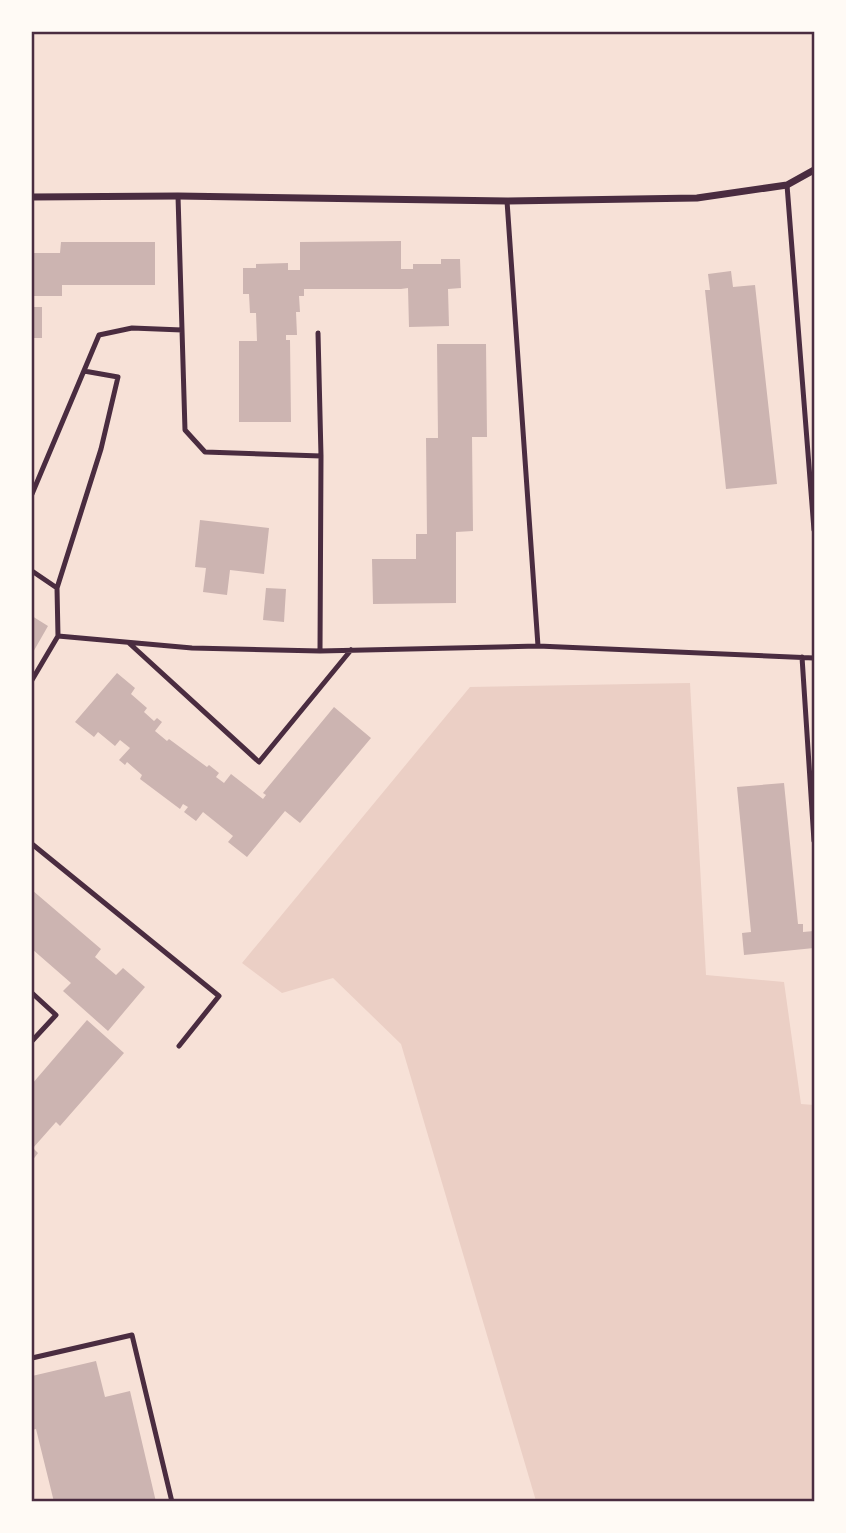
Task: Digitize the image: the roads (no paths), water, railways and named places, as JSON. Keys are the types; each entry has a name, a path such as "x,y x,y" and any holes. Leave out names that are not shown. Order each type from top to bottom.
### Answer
{"street":[{"path":"32,197 178,196 507,201 697,198 787,185 814,170"}],"lane":[{"path":"787,185 814,530"},
{"path":"178,196 185,430 205,452 321,456"},
{"path":"507,201 538,646"},
{"path":"32,494 99,335 132,328 183,330"},
{"path":"318,333 321,456 320,651"},
{"path":"32,680 58,636 57,588 101,449 118,377 83,371"},
{"path":"32,571 57,588"},
{"path":"58,636 192,648 320,651 538,646 814,658"},
{"path":"129,642 259,762 351,650"},
{"path":"802,657 814,841"},
{"path":"32,844 219,996 179,1046"},
{"path":"32,993 56,1015 32,1041"},
{"path":"32,1358 132,1335 172,1502"}]}
